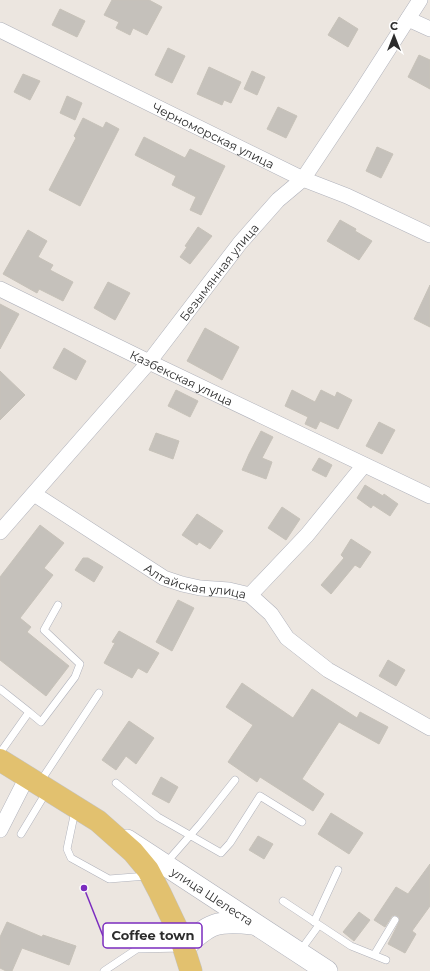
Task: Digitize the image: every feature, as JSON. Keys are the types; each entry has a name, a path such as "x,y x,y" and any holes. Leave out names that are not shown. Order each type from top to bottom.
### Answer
{"main road":[{"name":"улица Шелеста","path":"0,760 98,821 133,852 158,870 253,924 327,971"},
{"name":"улица Шелеста","path":"158,870 184,948 190,971"},
{"path":"184,948 203,930 217,923 232,922 253,924"}],"street":[{"name":"Безымянная улица","path":"0,532 149,362 240,243 278,200 303,179 420,0"},
{"path":"408,19 430,29"},
{"name":"Черноморская улица","path":"0,30 303,179 347,196 430,235"},
{"name":"Казбекская улица","path":"0,289 430,496"},
{"path":"250,595 307,535 352,482 364,465"},
{"name":"Алтайская улица","path":"34,494 129,557 164,578 200,588 229,590 250,595 271,614 287,638 328,670 430,728"},
{"path":"0,830 38,783"}],"lane":[{"path":"0,689 41,722 75,677 80,664 44,630 58,605"},
{"path":"21,834 38,783 99,693"},
{"path":"0,753 29,712"},
{"path":"75,807 67,849 71,858 109,879 158,870 190,835 235,780"},
{"path":"116,783 158,817 221,853 230,843 260,796 302,822"},
{"path":"299,953 316,923 338,870"},
{"path":"283,901 351,946 386,960"},
{"path":"374,955 395,920"},
{"path":"104,971 136,949 184,948"}],"building":[{"path":"112,0 149,0 162,7 147,35 133,28 130,35 116,28 119,22 104,15"},
{"path":"60,9 85,21 77,37 52,25"},
{"path":"339,17 358,29 348,47 328,35"},
{"path":"168,48 185,56 172,83 155,75"},
{"path":"419,55 430,60 430,89 408,77"},
{"path":"209,67 241,82 231,103 224,100 222,105 197,94"},
{"path":"252,71 265,77 257,95 244,89"},
{"path":"23,74 40,81 30,100 14,92"},
{"path":"67,96 82,103 75,120 60,113"},
{"path":"278,107 297,116 286,138 267,129"},
{"path":"83,118 103,128 106,122 119,129 80,206 49,190 76,138 74,136"},
{"path":"144,137 185,158 190,149 225,166 201,215 190,210 196,197 172,185 176,176 135,155"},
{"path":"377,147 393,154 381,178 366,171"},
{"path":"340,220 356,229 355,231 372,241 359,260 327,241"},
{"path":"198,227 212,236 190,264 180,257 187,247 185,246"},
{"path":"28,230 47,241 38,257 53,265 50,270 73,282 63,301 39,289 37,293 3,274"},
{"path":"108,282 130,293 115,320 94,308"},
{"path":"430,285 430,327 414,319"},
{"path":"0,304 19,314 0,349"},
{"path":"205,328 239,347 222,380 187,361"},
{"path":"64,348 86,361 76,380 53,368"},
{"path":"0,371 25,395 0,420"},
{"path":"176,390 198,401 190,417 168,406"},
{"path":"292,390 315,402 321,390 335,397 337,392 352,400 338,429 320,421 316,429 305,424 308,417 285,406"},
{"path":"379,422 395,430 382,454 366,446"},
{"path":"261,431 273,437 262,458 272,462 266,479 242,470"},
{"path":"156,433 179,441 173,459 149,450"},
{"path":"319,458 332,465 326,477 312,470"},
{"path":"365,485 383,496 384,494 398,504 390,516 373,505 371,508 357,498"},
{"path":"282,507 300,519 286,540 268,528"},
{"path":"197,514 223,531 210,549 199,542 197,545 182,535"},
{"path":"40,525 64,543 44,568 53,575 20,618 31,627 27,632 69,666 46,696 0,660 0,577"},
{"path":"351,539 371,552 360,568 355,565 331,594 321,585 344,558 341,555"},
{"path":"83,558 88,558 103,567 94,582 75,570"},
{"path":"178,600 194,608 172,651 156,642"},
{"path":"119,631 159,653 147,673 138,668 132,678 104,663 115,643 112,642"},
{"path":"388,660 405,670 396,686 379,676"},
{"path":"242,683 293,718 312,689 357,718 360,712 388,727 379,744 339,722 302,779 324,794 313,811 260,777 257,782 228,762 253,725 226,707"},
{"path":"129,721 154,738 136,764 126,756 116,770 102,760"},
{"path":"161,777 178,787 169,803 152,794"},
{"path":"331,813 363,833 349,854 318,834"},
{"path":"258,836 273,844 264,859 249,850"},
{"path":"430,864 430,906 412,931 416,934 405,953 388,944 399,922 399,917 395,915 392,916 385,927 374,920 396,887 408,894"},
{"path":"359,912 370,920 354,941 343,932"},
{"path":"7,922 42,937 43,935 76,946 69,965 22,948 12,971 6,971 0,968 0,937"}],"place":[{"name":"Coffee town","path":"84,888"}]}
